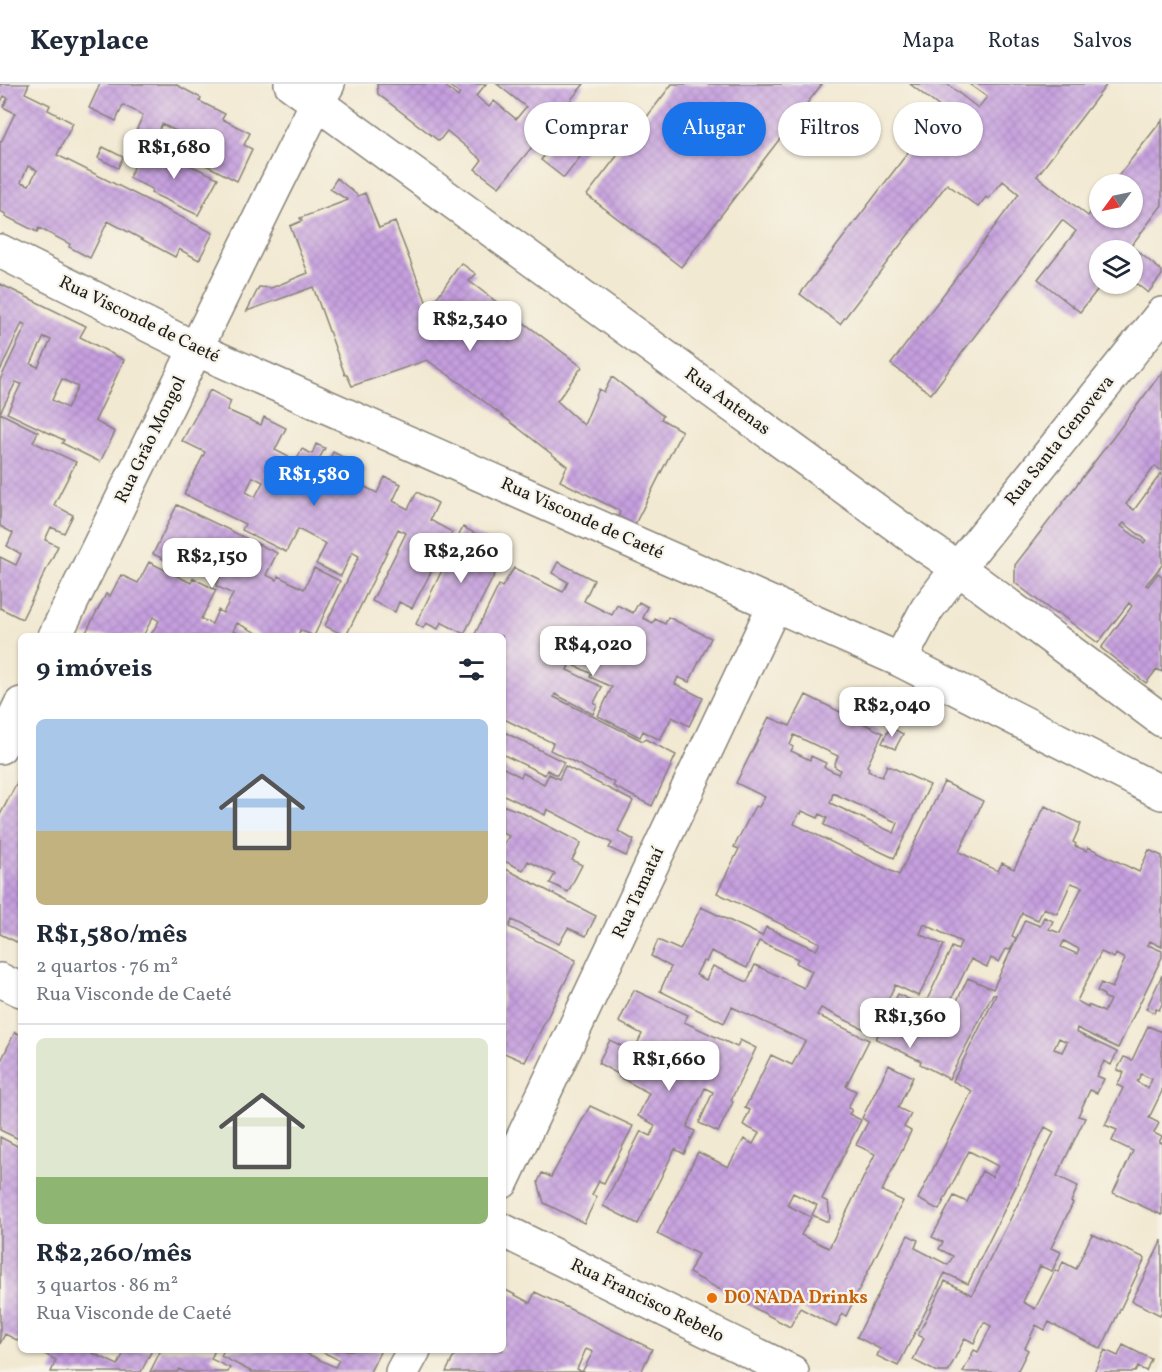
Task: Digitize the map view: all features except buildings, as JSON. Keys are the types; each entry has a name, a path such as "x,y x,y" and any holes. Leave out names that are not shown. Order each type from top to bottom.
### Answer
{"street":[{"name":"Rua Antenas","path":"291,84 322,94 925,546 1162,720"},
{"name":"Rua Grão Mongol","path":"56,633 274,187 322,94"},
{"name":"Rua Visconde de Caeté","path":"0,251 196,349 900,660 1162,793"},
{"name":"Rua Santa Genoveva","path":"900,660 927,609 958,568 1162,314"},
{"name":"Rua Tamataí","path":"506,1174 775,604"},
{"path":"0,747 18,710"},
{"path":"0,980 18,989"},
{"name":"Rua Francisco Rebelo","path":"506,1232 792,1372"},
{"path":"402,1372 412,1353"}],"place":[{"name":"DO NADA Drinks","path":"712,1298"}]}
